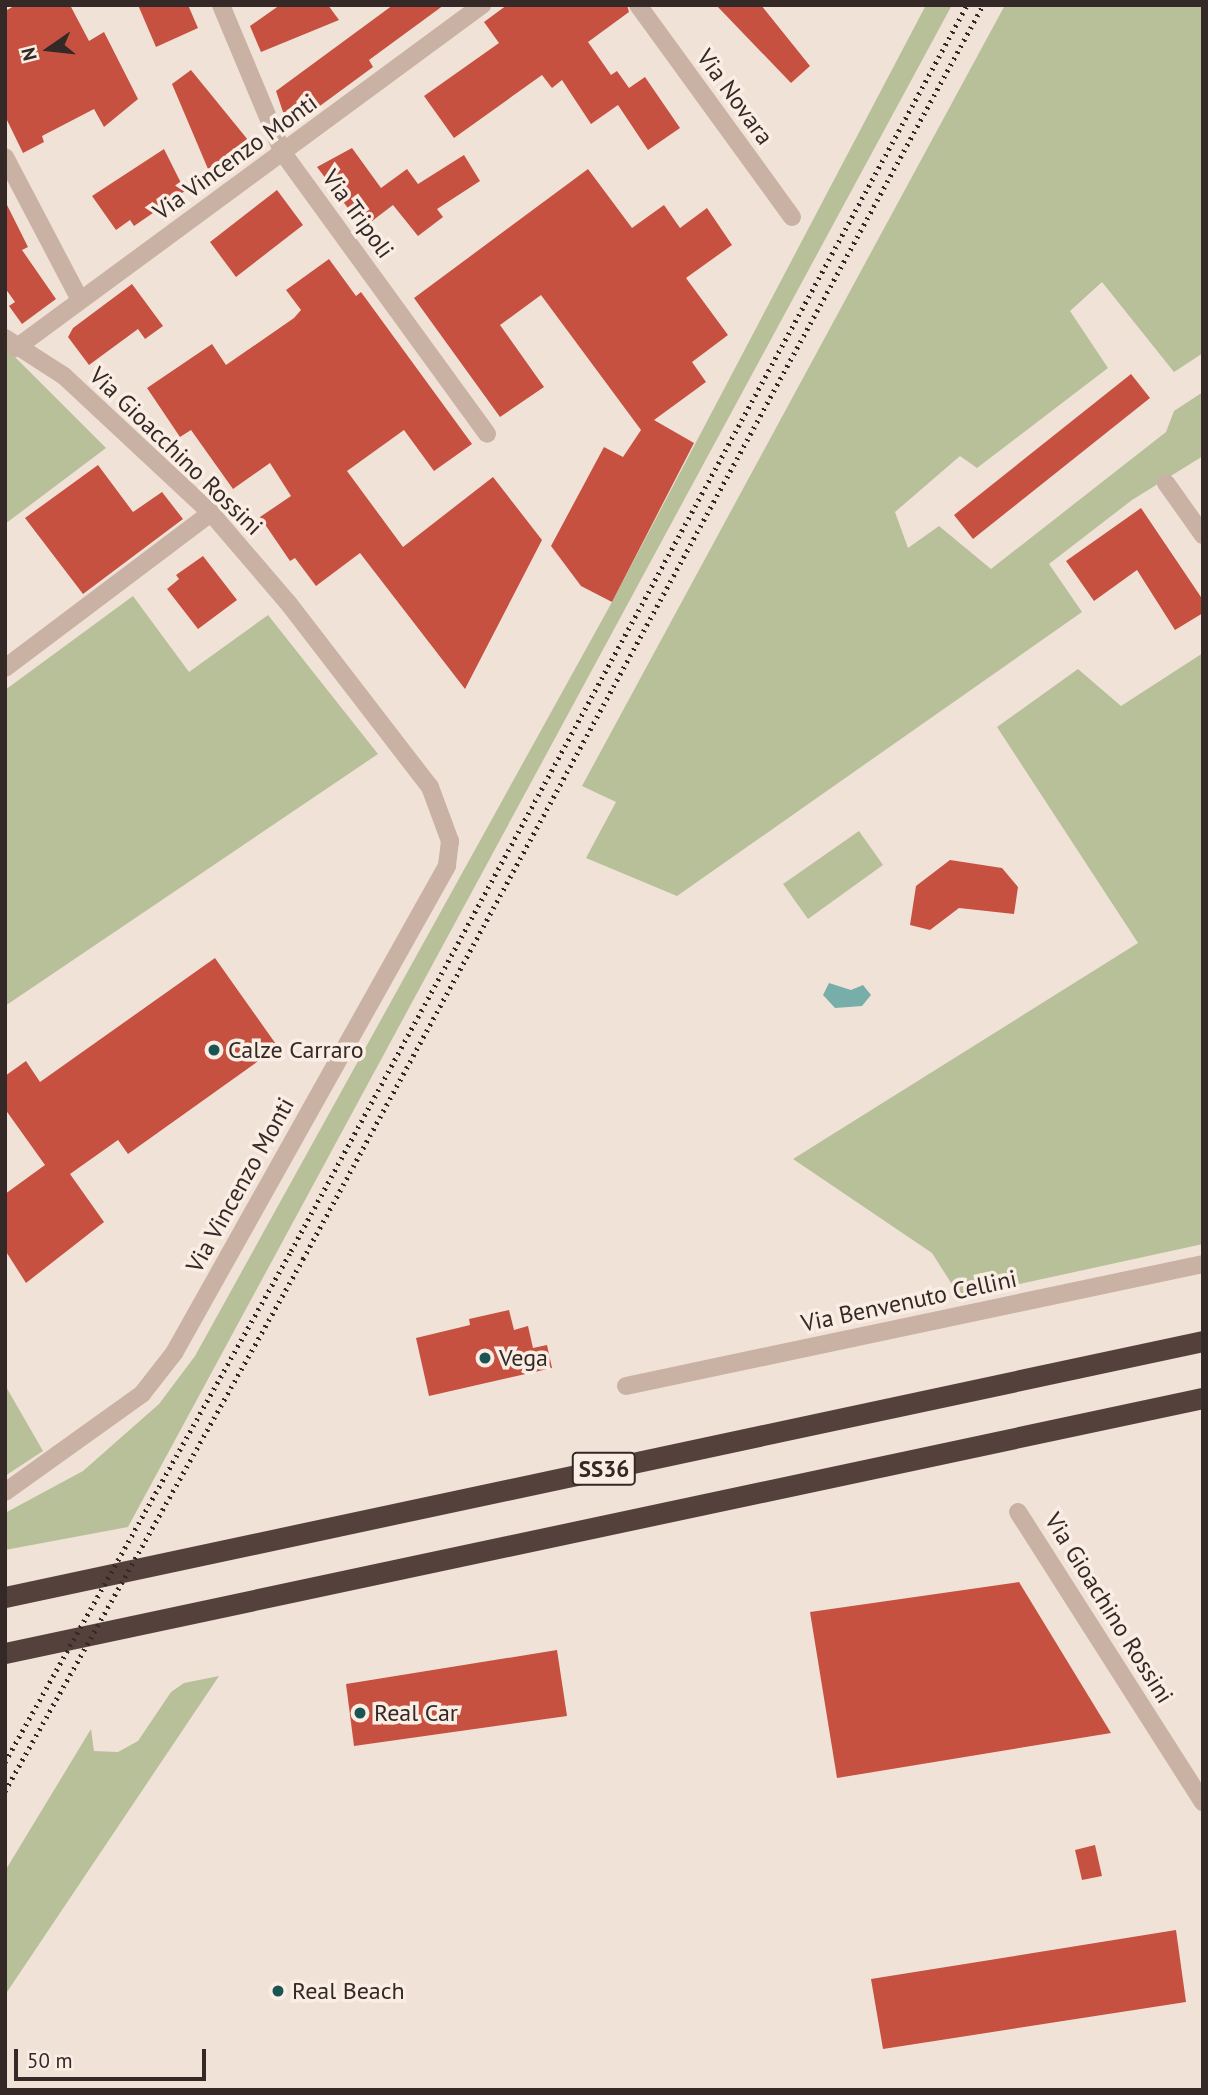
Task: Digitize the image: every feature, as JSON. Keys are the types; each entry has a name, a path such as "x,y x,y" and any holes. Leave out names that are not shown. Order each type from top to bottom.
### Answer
{"highway":[{"name":"SS36","path":"5,1597 1203,1341"},
{"name":"SS36","path":"5,1653 1203,1398"}],"street":[{"name":"Via Tripoli","path":"221,5 283,153 487,434"},
{"name":"Via Vincenzo Monti","path":"11,343 80,300 482,5"},
{"name":"Via Novara","path":"638,5 792,217"},
{"path":"5,157 80,300"},
{"name":"Via Gioacchino Rossini","path":"11,343 64,376 211,513 289,604"},
{"path":"1166,484 1203,535"},
{"path":"5,668 211,513"},
{"name":"Via Vincenzo Monti","path":"5,1492 142,1394 174,1353 447,866 450,841 430,787 289,604"},
{"name":"Via Benvenuto Cellini","path":"626,1386 1203,1264"},
{"name":"Via Gioachino Rossini","path":"1018,1512 1203,1802"}],"green space":[{"path":"926,5 952,5 128,1527 5,1550 5,1513 83,1471 159,1404 195,1356 612,602"},
{"path":"1005,5 1203,5 1203,353 1174,372 1102,282 1070,311 1108,368 977,468 960,456 895,512 908,548 939,526 991,569 1166,432 1174,411 1203,392 1203,456 1132,500 1049,564 1082,612 677,896 586,858 616,802 582,786"},
{"path":"5,347 106,448 5,524"},
{"path":"133,596 189,672 268,615 378,754 5,1006 5,690"},
{"path":"1203,653 1203,1244 960,1297 932,1253 793,1159 1138,943 997,727 1078,669 1121,706"},
{"path":"859,831 883,865 808,919 783,884"},
{"path":"5,1385 43,1451 5,1476"},
{"path":"219,1676 5,1995 5,1871 91,1729 94,1751 118,1752 138,1741 171,1692 184,1683"}],"water":[{"path":"829,983 851,990 863,985 871,995 862,1006 835,1008 823,995"}],"building":[{"path":"16,5 70,5 89,41 104,32 138,99 104,127 94,109 42,136 44,142 23,153 5,116 5,11"},
{"path":"138,5 188,5 198,28 156,47"},
{"path":"280,5 328,5 339,20 261,52 250,26"},
{"path":"393,5 444,5 369,60 373,67 298,122 283,112 276,91"},
{"path":"507,5 627,5 629,12 588,42 611,75 617,71 629,88 645,77 680,128 648,150 618,105 591,124 562,80 552,88 542,75 454,138 424,96 499,43 484,22"},
{"path":"716,5 761,5 810,66 791,83"},
{"path":"191,70 248,140 208,169 172,84"},
{"path":"352,148 381,188 407,169 418,184 464,155 480,181 437,209 443,217 418,236 393,205 363,228 317,167"},
{"path":"164,149 185,191 134,226 130,220 116,230 92,196"},
{"path":"588,169 632,228 664,205 680,228 707,208 732,245 686,278 728,335 692,362 706,382 654,420 694,443 612,602 581,586 551,546 604,447 623,457 641,430 541,295 500,325 544,387 500,417 414,298"},
{"path":"277,190 303,225 236,277 210,242"},
{"path":"5,201 28,247 22,250 56,299 22,324 9,306 15,302 5,288"},
{"path":"329,259 356,296 361,292 472,444 434,471 404,430 347,471 403,547 493,477 542,540 465,689 360,553 316,586 295,558 290,561 260,517 291,496 270,463 233,489 191,430 180,437 147,388 212,344 226,365 294,318 301,310 286,290"},
{"path":"132,284 163,326 145,339 138,329 89,365 68,337 73,328"},
{"path":"1131,374 1150,398 973,539 954,515"},
{"path":"98,465 133,512 162,492 183,519 83,594 25,518"},
{"path":"1141,508 1203,600 1203,613 1175,630 1137,570 1094,601 1066,561"},
{"path":"203,556 237,600 198,629 167,589 179,579 176,575"},
{"path":"950,860 1002,868 1018,887 1014,914 959,908 930,930 910,925 916,886"},
{"path":"215,958 278,1047 128,1154 118,1140 70,1174 104,1222 26,1283 5,1250 5,1194 45,1165 5,1109 5,1076 26,1061 40,1082"},
{"name":"Vega","path":"509,1310 514,1330 528,1326 533,1348 547,1345 552,1368 429,1396 416,1338 470,1325 469,1319"},
{"path":"1019,1582 1111,1733 837,1778 810,1612"},
{"path":"557,1650 567,1716 354,1746 346,1684"},
{"path":"1095,1845 1102,1876 1082,1880 1075,1850"},
{"path":"1176,1930 1186,2002 883,2049 871,1979"}],"railway":[{"path":"5,1762 291,1251 967,5"},
{"path":"5,1791 303,1259 983,5"}],"place":[{"name":"Calze Carraro","path":"214,1050"},
{"name":"Vega","path":"485,1358"},
{"name":"Real Car","path":"360,1713"},
{"name":"Real Beach","path":"278,1991"}]}
